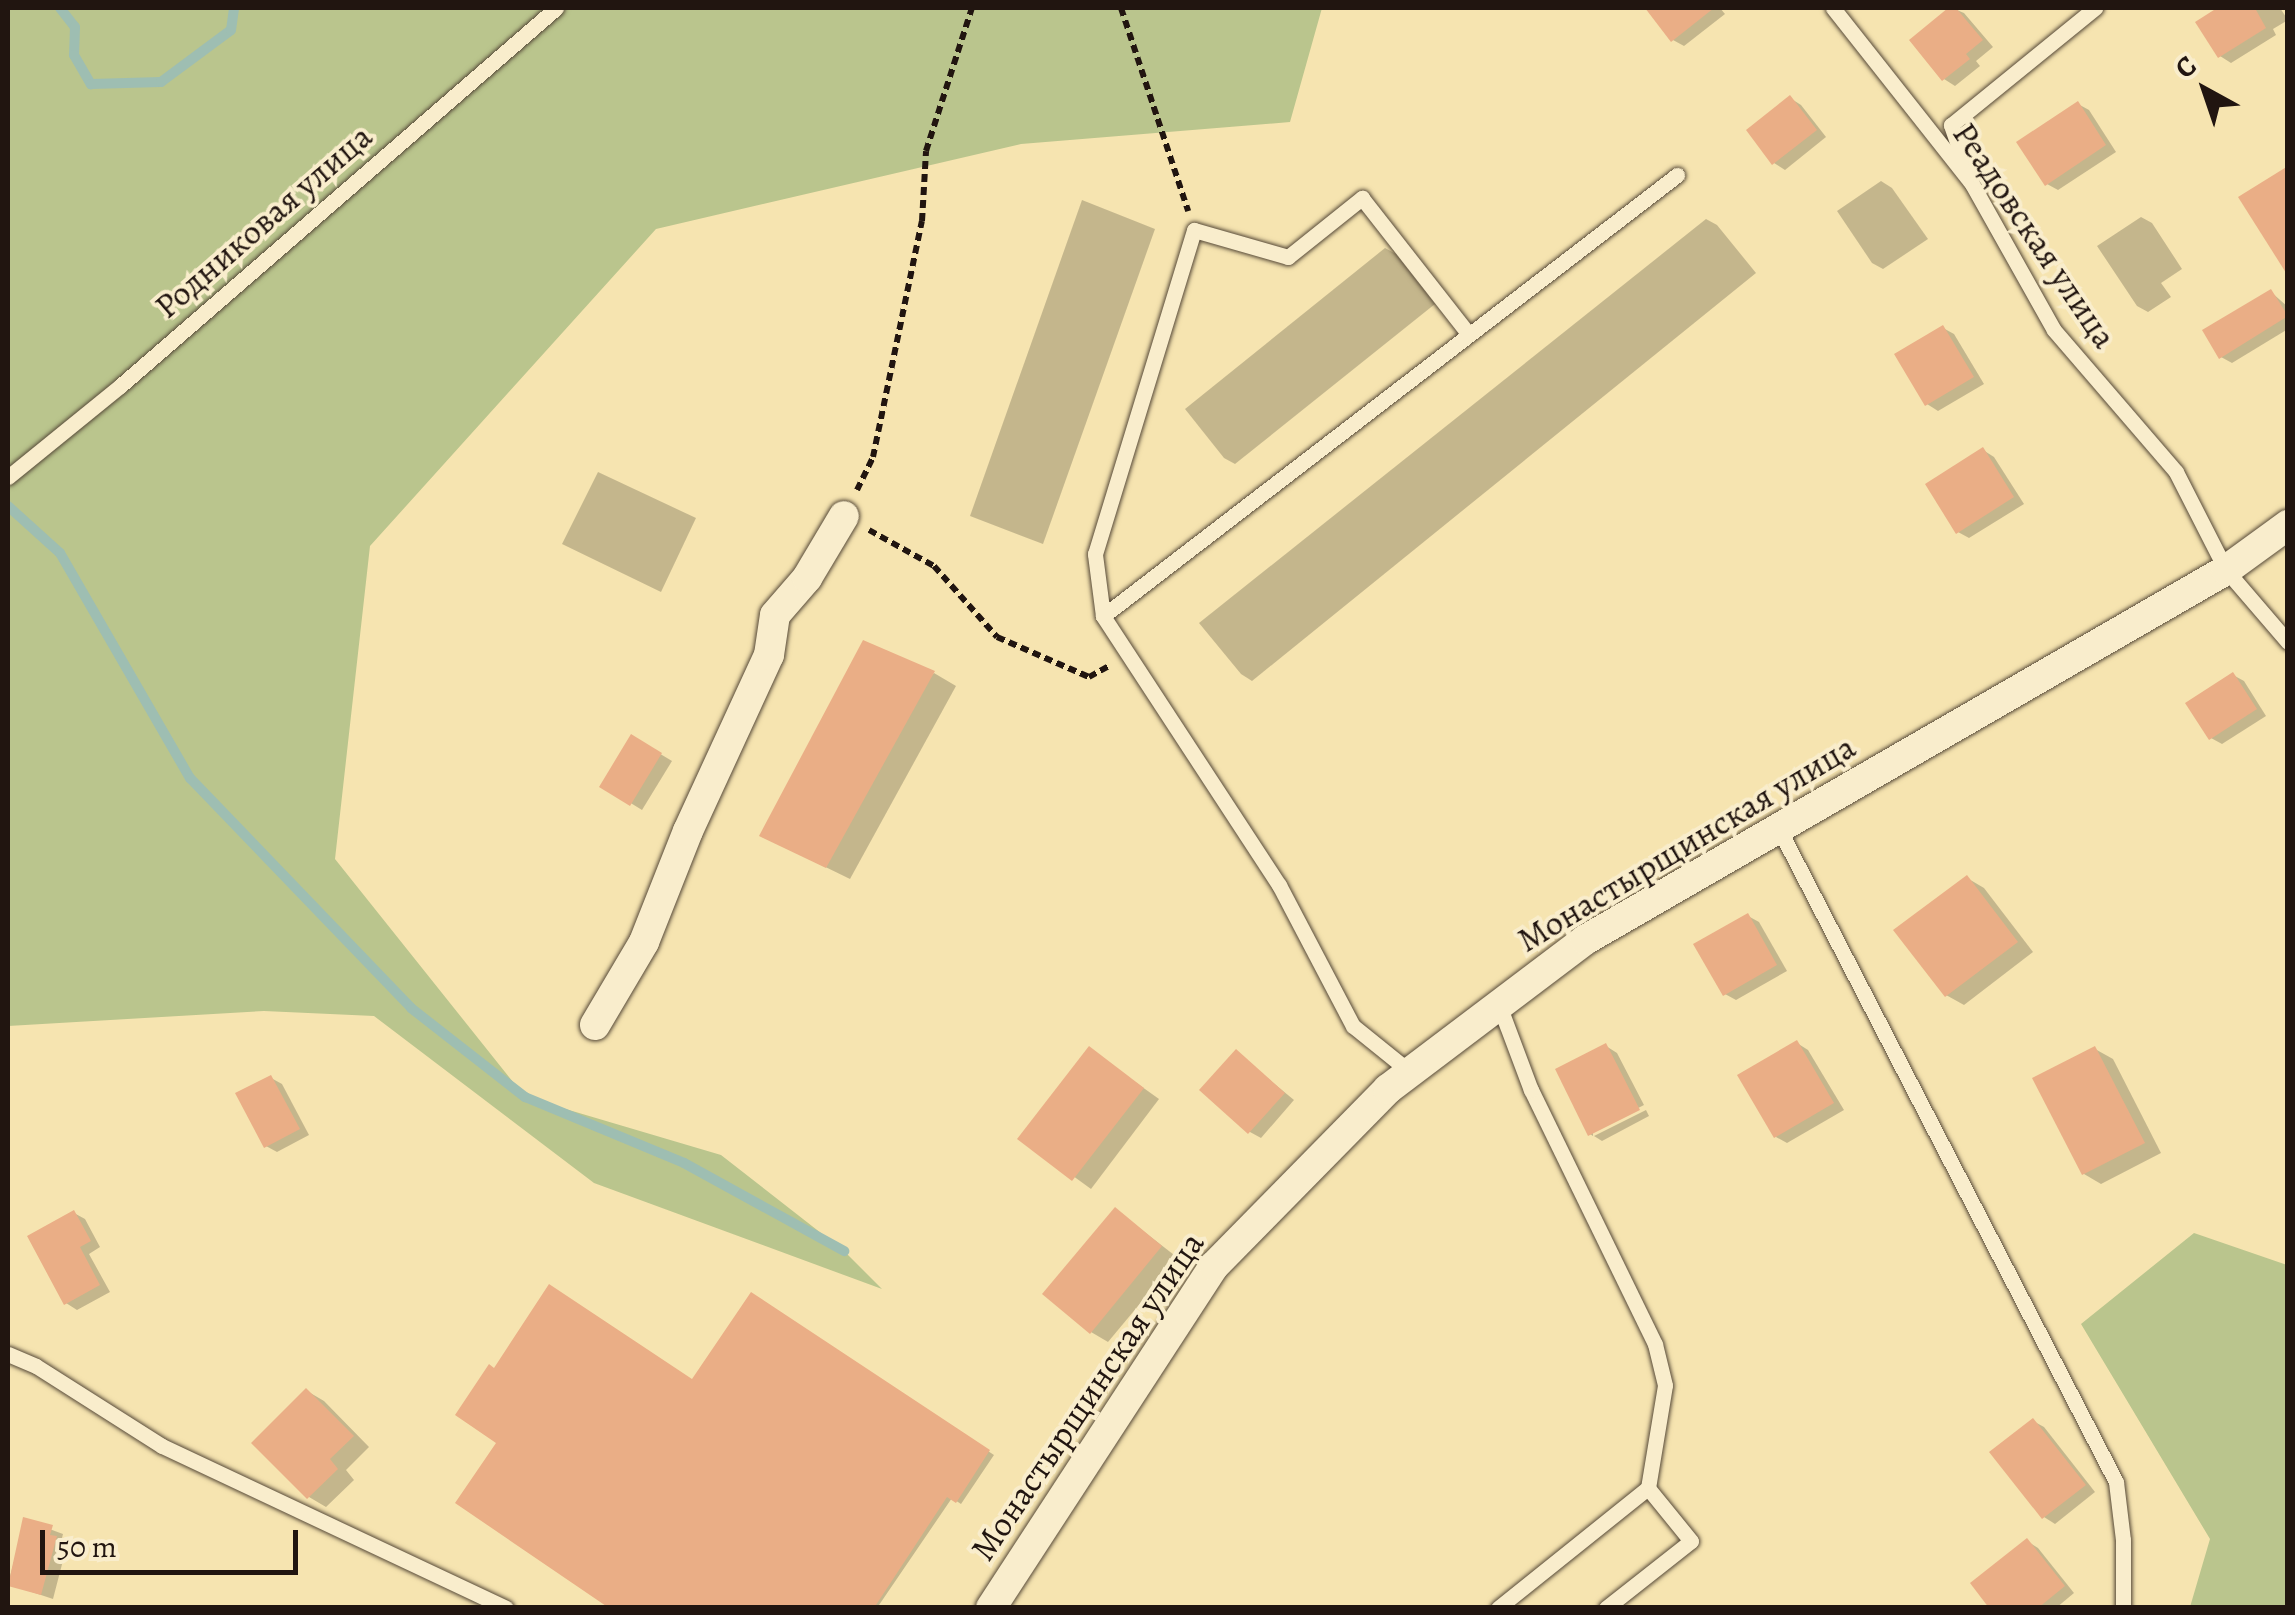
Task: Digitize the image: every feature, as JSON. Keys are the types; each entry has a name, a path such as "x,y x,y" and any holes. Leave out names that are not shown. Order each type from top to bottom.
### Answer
{"street":[{"path":"595,1025 644,942 688,831 769,655 774,615 807,578 844,516"},
{"name":"Монастырщинская улица","path":"991,1608 1214,1266 1410,1072 1585,940 2226,570 2288,526"}],"lane":[{"name":"Родниковая улица","path":"8,477 120,386 556,8"},
{"name":"Реадовская улица","path":"1833,8 1972,184 2054,330 2176,472 2226,570 2288,642"},
{"path":"1972,184 1951,126 2095,8"},
{"path":"1103,616 1677,175"},
{"path":"1410,1072 1354,1026 1279,885 1127,657 1103,616 1095,554 1194,230 1288,258 1362,198 1468,333"},
{"path":"1778,828 2116,1482 2123,1540 2123,1608"},
{"path":"1498,1608 1648,1488 1665,1385 1655,1344 1531,1090 1499,1005"},
{"path":"8,1354 36,1366 162,1446 506,1608"},
{"path":"1606,1608 1692,1540 1648,1488"}],"path":[{"path":"972,8 926,151 922,221 873,457 844,516 934,566 997,637 1089,677 1127,657"},
{"path":"1121,8 1194,230"}],"green space":[{"path":"8,8 1322,8 1290,122 1021,144 656,229 370,546 335,859 525,1097 721,1155 844,1251 882,1289 594,1183 374,1016 264,1011 8,1026"},
{"path":"2194,1233 2287,1265 2287,1607 2190,1607 2210,1539 2081,1324"}],"building":[{"path":"1645,8 1714,8 1671,42"},
{"path":"1948,8 1956,8 1983,40 1966,54 1970,59 1942,81 1909,40"},
{"path":"2217,8 2255,8 2266,28 2218,58 2195,22"},
{"path":"1790,95 1817,130 1772,165 1746,130"},
{"path":"2078,101 2106,145 2045,186 2016,142"},
{"path":"2288,166 2288,276 2238,197"},
{"path":"2271,289 2288,316 2219,359 2202,330"},
{"path":"1943,325 1974,377 1925,406 1894,354"},
{"path":"1983,447 2014,497 1956,534 1925,484"},
{"path":"863,640 935,671 826,868 759,836"},
{"path":"2233,672 2257,709 2209,740 2185,703"},
{"path":"631,734 662,753 630,806 599,787"},
{"path":"1967,875 2018,942 1945,997 1893,930"},
{"path":"1748,913 1777,965 1723,996 1693,944"},
{"path":"1797,1040 1834,1103 1774,1138 1737,1075"},
{"path":"1606,1043 1640,1110 1588,1136 1555,1069"},
{"path":"1089,1046 1144,1088 1072,1181 1017,1139"},
{"path":"2095,1046 2145,1143 2082,1175 2032,1078"},
{"path":"1236,1049 1285,1093 1248,1134 1199,1090"},
{"path":"271,1075 300,1129 264,1148 235,1093"},
{"path":"1115,1207 1162,1246 1090,1334 1042,1294"},
{"path":"74,1210 91,1241 80,1247 100,1285 64,1305 27,1236"},
{"path":"549,1284 692,1379 751,1292 990,1450 956,1503 947,1497 874,1608 609,1608 455,1503 496,1443 455,1415 489,1364 494,1368"},
{"path":"306,1388 354,1436 330,1459 338,1469 307,1499 251,1443"},
{"path":"2033,1418 2086,1485 2042,1519 1989,1452"},
{"path":"23,1517 53,1525 50,1535 57,1536 41,1595 8,1586"},
{"path":"2027,1538 2065,1586 2038,1608 1989,1608 1970,1583"}],"waterway":[{"path":"60,8 75,27 74,55 91,84 161,82 231,30 234,8"},
{"path":"8,506 60,553 190,778 411,1008 525,1097 684,1163 844,1251"}]}
